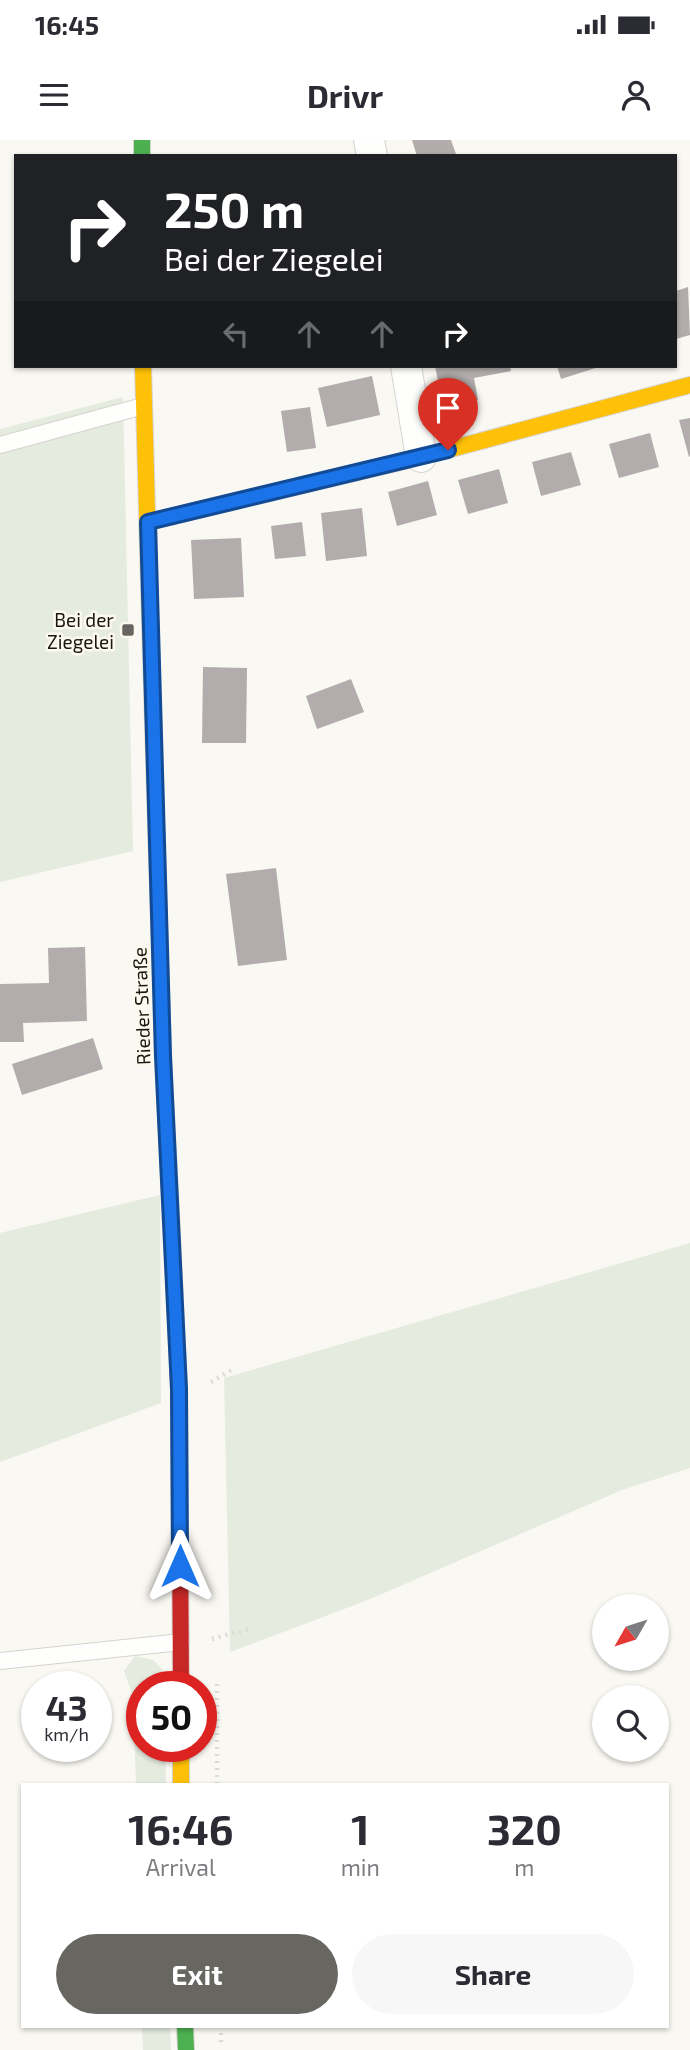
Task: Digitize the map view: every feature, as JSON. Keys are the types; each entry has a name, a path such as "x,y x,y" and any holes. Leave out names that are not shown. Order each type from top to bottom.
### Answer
{"main road":[{"name":"Rieder Straße","path":"143,368 163,1056 179,1389 181,1671"},
{"path":"148,522 421,457 690,384"},
{"path":"181,1762 181,1783"},
{"path":"185,2028 186,2050"}],"street":[{"path":"406,368 421,457"}],"lane":[{"path":"0,445 143,405"},
{"path":"0,1661 181,1642"}],"shaded area":[{"path":"123,397 133,851 0,882 0,429"},
{"path":"160,1195 161,1403 0,1462 0,1233"},
{"path":"690,1243 690,1468 622,1490 368,1600 230,1652 224,1378"},
{"path":"135,1656 153,1660 162,1669 126,1671 126,1677 124,1671"},
{"path":"135,1762 165,1762 166,1783 136,1783"},
{"path":"142,2028 170,2028 171,2050 143,2050"}],"building":[{"path":"412,140 451,140 456,154 416,154"},
{"path":"688,287 690,335 677,339 677,291"},
{"path":"435,368 510,368 511,371 474,378 478,400 443,406"},
{"path":"558,368 596,368 561,379"},
{"path":"372,376 380,415 327,427 318,388"},
{"path":"310,407 316,448 287,452 281,411"},
{"path":"690,418 690,456 689,457 679,420"},
{"path":"650,433 659,467 619,478 609,444"},
{"path":"571,452 581,485 541,496 532,462"},
{"path":"499,469 508,503 468,514 458,480"},
{"path":"428,481 437,515 397,526 388,492"},
{"path":"362,508 367,556 326,561 321,513"},
{"path":"302,522 306,556 275,559 271,526"},
{"path":"241,538 244,597 194,599 191,540"},
{"path":"203,667 247,668 246,743 202,743"},
{"path":"351,679 364,712 317,729 306,696"},
{"path":"276,868 287,960 238,966 226,874"},
{"path":"85,947 87,1021 23,1023 24,1042 0,1042 0,984 49,983 48,948"},
{"path":"93,1038 103,1069 22,1095 12,1064"}],"traffic: fast":[{"path":"142,140 142,154"},
{"path":"151,654 163,1056 171,1214"},
{"path":"185,2028 186,2050"}],"traffic: slow":[{"path":"143,368 151,654"},
{"path":"148,522 421,457 690,385"},
{"path":"181,1762 181,1783"}],"traffic: jam":[{"path":"171,1214 179,1389 181,1671"}],"place":[{"name":"Bei der Ziegelei","path":"128,630"}],"route":[{"path":"180,1566 179,1389 163,1056 148,522 448,450"}]}
